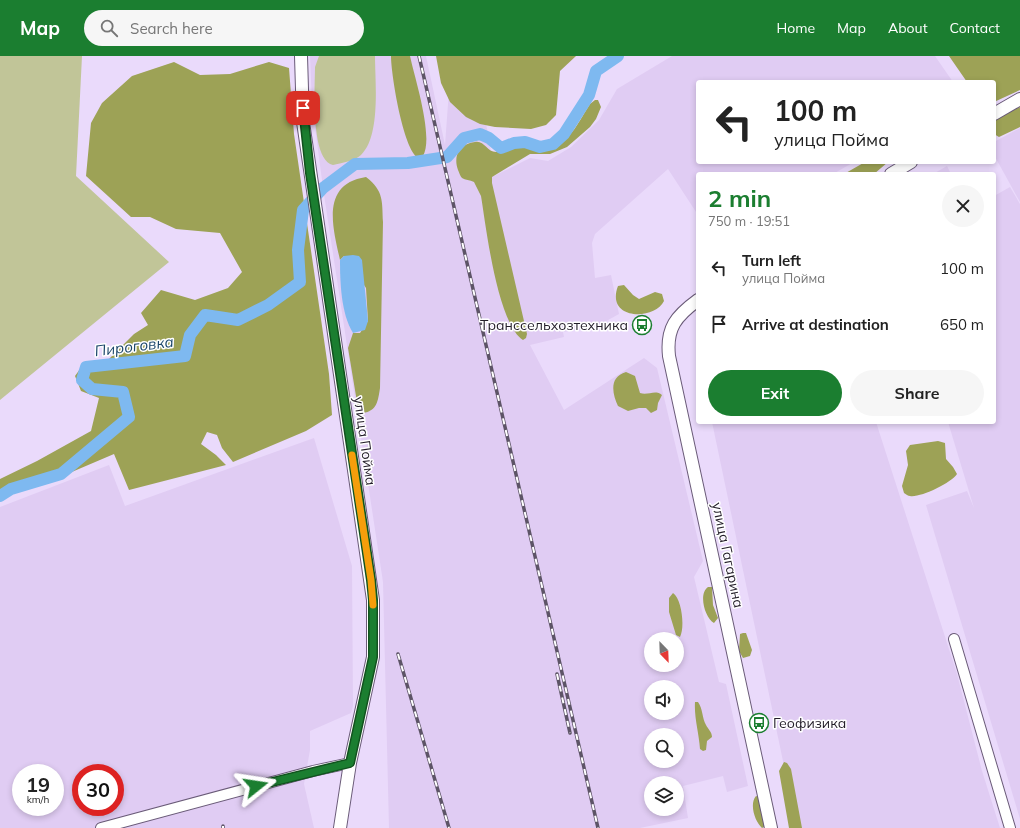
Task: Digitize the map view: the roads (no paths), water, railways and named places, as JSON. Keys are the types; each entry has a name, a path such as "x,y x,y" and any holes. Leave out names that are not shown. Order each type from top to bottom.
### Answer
{"main road":[{"name":"улица Пойма","path":"301,56 303,122 373,600 373,657 350,763 340,828"},
{"path":"996,113 1020,99"},
{"path":"894,172 908,164"},
{"name":"улица Гагарина","path":"696,301 683,311 672,326 668,342 669,356 772,828"}],"street":[{"path":"954,639 1010,828"},
{"path":"101,828 313,771 350,763"}],"water":[{"path":"344,256 359,256 362,260 368,321 365,330 353,333 346,317 344,307 341,288 340,260"}],"waterway":[{"name":"Пироговка","path":"0,496 11,489 61,474 129,417 123,392 92,389 82,380 86,367 185,356 190,335 205,315 238,320 268,305 300,282 298,250 303,210 323,188 355,164 408,163 447,157 464,138 480,134 489,138 501,148 514,143 525,142 540,147 553,144 564,134 589,95 596,71 618,56"}],"railway":[{"path":"419,56 598,828"},
{"path":"398,654 449,828"},
{"path":"557,674 570,733"}],"place":[{"name":"Транссельхозтехника","path":"642,325"},
{"name":"Геофизика","path":"759,723"}]}
